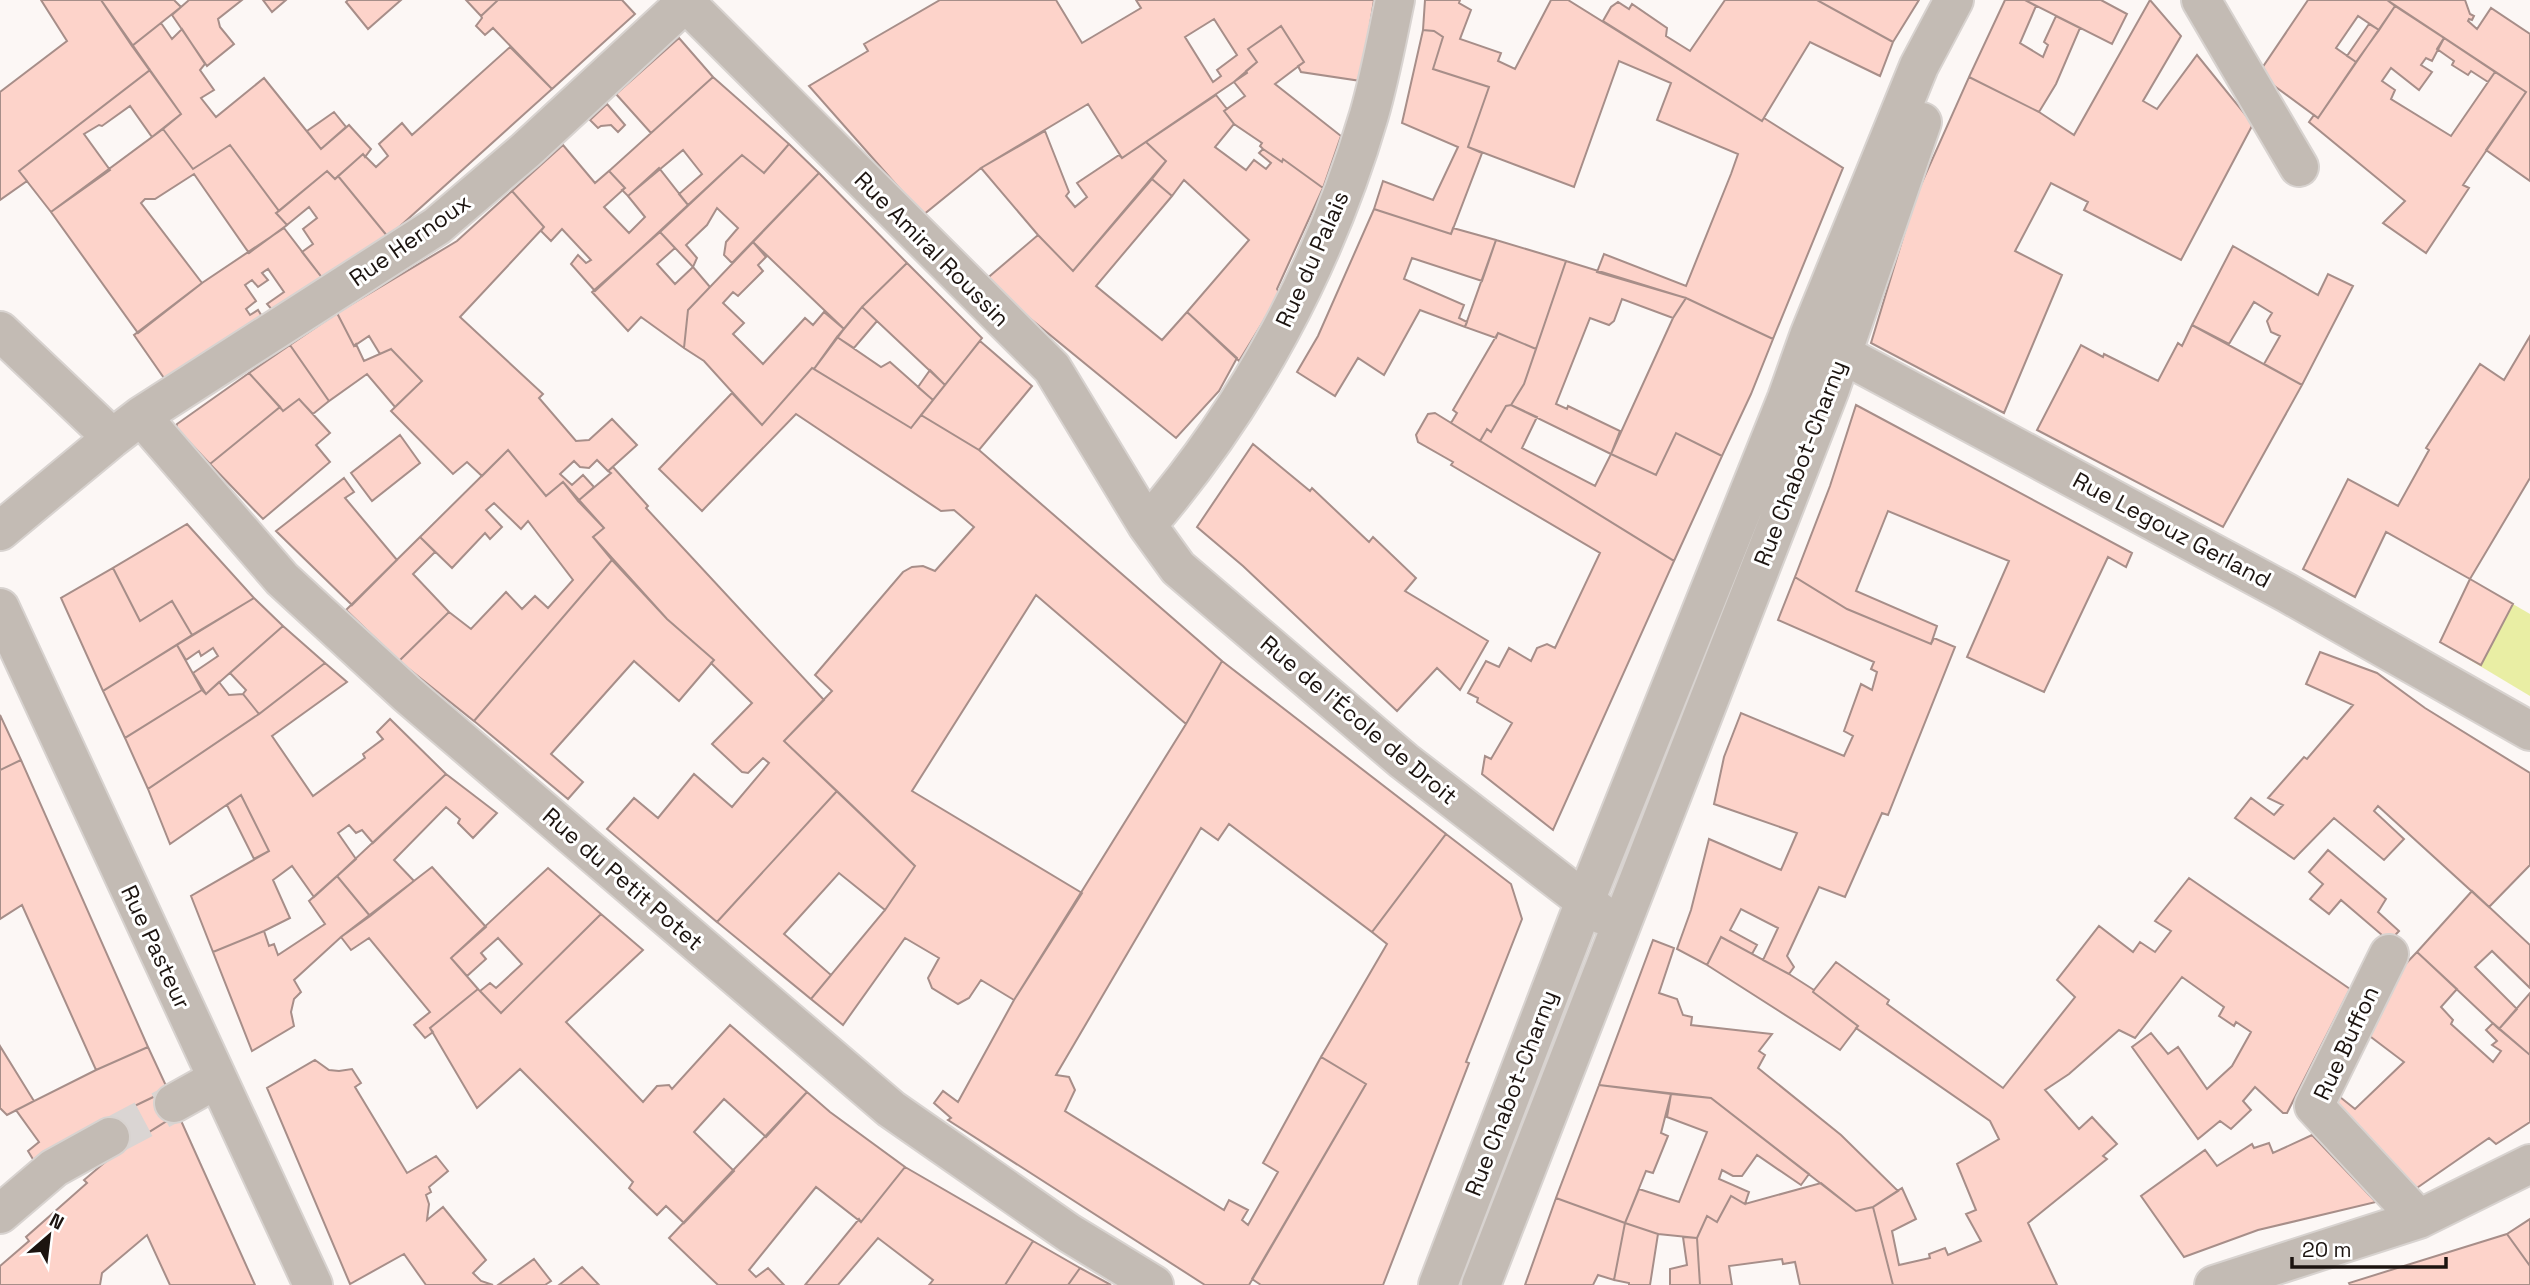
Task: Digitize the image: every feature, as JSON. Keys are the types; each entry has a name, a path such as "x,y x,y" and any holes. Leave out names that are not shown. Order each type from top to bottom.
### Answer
{"street":[{"name":"Rue du Palais","path":"1147,525 1185,480 1230,416 1303,290 1361,142 1395,0"},
{"name":"Rue Chabot-Charny","path":"1438,1285 1585,901 1787,398 1809,336 1919,66 1954,0"},
{"name":"Rue Chabot-Charny","path":"1481,1285 1830,389 1935,82 1981,0"},
{"path":"2201,0 2299,167"},
{"name":"Rue Amiral Roussin","path":"684,1 1052,368 1147,525"},
{"name":"Rue Hernoux","path":"0,531 141,416 438,226 526,150 684,1"},
{"path":"0,331 111,439"},
{"name":"Rue Legouz Gerland","path":"1809,336 2287,593 2530,731"},
{"name":"Rue du Petit Potet","path":"141,416 282,579 407,694 891,1109 1069,1233 1154,1285"},
{"name":"Rue de l'École de Droit","path":"1147,525 1178,568 1188,577 1404,761 1585,901"},
{"name":"Rue Pasteur","path":"0,608 313,1285"},
{"path":"1585,901 1619,927"},
{"name":"Rue Buffon","path":"2389,954 2314,1106 2419,1219"},
{"path":"174,1103 217,1079"},
{"path":"0,1214 54,1168 110,1137"},
{"path":"2214,1285 2419,1219 2530,1164"}],"green space":[{"path":"2470,579 2530,614 2530,696 2440,642"}],"building":[{"path":"41,0 101,0 150,70 19,171 27,181 0,200 0,92 67,41"},
{"path":"101,0 174,0 181,7 132,46"},
{"path":"189,0 242,0 218,19 220,27 234,44 207,66 172,15"},
{"path":"263,0 286,0 272,12"},
{"path":"401,0 368,29 346,2"},
{"path":"466,0 498,0 481,16"},
{"path":"498,0 622,0 635,14 552,89 493,28 485,35 476,26 481,16"},
{"path":"940,0 1056,0 1082,43 1141,8 1136,0 1374,0 1361,81 1301,72 1298,66 1304,62 1281,26 1248,49 1257,62 1247,73 1122,158 1088,104 981,168 923,215 809,86 868,51 864,44","holes":["1214,19 1237,55 1217,70 1221,76 1213,82 1185,37"]},
{"path":"1425,0 1460,0 1459,3 1471,10 1460,39 1501,53 1498,61 1515,69 1551,0 1568,0 1762,121 1764,118 1843,168 1773,339 1686,298 1597,272 1604,254 1686,286 1731,174 1738,154 1657,120 1671,83 1619,61 1574,187 1468,147 1489,87 1433,69 1443,37 1434,31 1423,30"},
{"path":"1725,0 1817,0 1893,42 1880,76 1810,42 1762,121 1603,21 1611,7 1618,2 1629,9 1632,4 1667,28 1666,36 1690,51"},
{"path":"1817,0 1919,0 1893,42"},
{"path":"2005,0 2025,0 2036,6 2020,43 2043,57 2048,45 2044,42 2056,16 2080,28 2056,84 2039,112 1969,77"},
{"path":"2025,0 2101,0 2127,14 2112,44"},
{"path":"2150,0 2181,36 2143,101 2157,109 2197,55 2253,124 2181,260 2084,210 2088,202 2051,183 2015,251 2062,275 2004,413 1871,343 1915,198 1969,77 2039,112 2074,135"},
{"path":"2308,0 2387,0 2395,6 2379,30 2358,16 2336,48 2356,62 2318,118 2258,74"},
{"path":"2387,0 2465,0 2470,14 2474,16 2468,21 2477,29 2491,8 2530,34 2530,181 2486,150 2526,92"},
{"path":"2395,6 2444,38 2432,61 2426,58 2421,65 2432,72 2419,90 2391,68 2382,81 2395,90 2391,99 2451,136 2495,72 2526,92 2463,185 2469,188 2426,253 2383,223 2405,201 2309,122 2314,115 2318,118"},
{"path":"161,23 172,39 182,29 205,64 200,70 214,90 201,98 216,117 264,78 321,149 349,125 371,149 365,157 363,154 335,179 327,171 279,211 230,145 193,169 163,129 181,114 132,46"},
{"path":"2369,24 2379,30 2356,62 2347,56"},
{"path":"1281,26 1304,62 1275,84 1341,136 1323,188 1283,159 1282,162 1263,149 1260,146 1262,143 1234,124 1224,111 1245,96 1234,82 1257,62 1248,49"},
{"path":"1423,30 1434,31 1443,37 1433,69 1489,87 1468,147 1482,153 1451,234 1374,209 1383,181 1433,200 1458,147 1402,123"},
{"path":"679,38 713,77 651,133 616,94"},
{"path":"2444,38 2495,72 2488,82 2471,71 2468,75 2452,65 2454,61 2437,49"},
{"path":"510,47 552,89 388,237 338,176 363,154 376,167 388,156 379,144 402,123 412,135"},
{"path":"150,70 181,114 152,137 130,106 102,126 99,125 84,134 110,170 51,212 19,171"},
{"path":"713,77 789,144 764,173 742,155 688,205 679,194 702,174 683,150 628,196 622,190 625,188 609,171"},
{"path":"1216,95 1234,124 1215,147 1246,170 1254,160 1266,169 1271,163 1259,153 1263,149 1282,162 1283,159 1323,188 1277,289 1280,294 1239,361 1187,312 1249,240 1184,180 1172,196 1152,179 1166,161 1146,142"},
{"path":"607,104 625,125 618,132 611,125 598,128 590,120"},
{"path":"334,112 346,127 321,149 307,131"},
{"path":"163,129 193,169 230,145 287,225 249,253 194,174 155,199 145,199 141,203 202,283 138,333 51,212"},
{"path":"1045,131 1069,192 1066,196 1075,207 1087,197 1077,183 1119,155 1122,158 1146,142 1166,161 1073,271 1038,235 981,168"},
{"path":"789,144 819,173 732,263 724,255 726,242 738,228 717,208 707,225 686,245 697,258 693,267 660,232 742,155 764,173"},
{"path":"563,145 595,183 609,171 625,188 604,207 629,233 645,217 628,196 659,168 688,205 595,291 571,264 578,255 586,263 591,260 562,229 551,241 541,231 544,227 512,191"},
{"path":"327,171 335,179 338,176 388,237 323,279 302,252 313,244 303,229 317,218 309,207 287,225 276,213"},
{"path":"819,173 907,263 862,307 844,329 753,242"},
{"path":"1152,179 1172,196 1096,286 1162,340 1187,312 1237,358 1219,391 1176,438 984,281 1038,235 1073,271"},
{"path":"512,191 544,227 460,317 543,394 539,398 576,441 589,440 612,419 637,445 608,471 597,460 589,468 580,467 574,461 560,474 572,485 583,475 594,487 578,501 563,482 546,496 508,450 482,476 467,462 453,474 391,411 422,381 391,349 380,354 369,336 354,346 337,313 457,241"},
{"path":"1374,209 1451,234 1453,228 1496,240 1482,281 1412,258 1404,279 1464,305 1459,318 1467,322 1465,327 1420,310 1384,375 1358,358 1335,396 1297,372 1318,336"},
{"path":"284,228 323,279 273,311 267,304 284,292 268,269 262,273 268,280 258,287 252,280 245,285 256,301 246,309 250,315 258,310 263,318 170,378 164,378 134,335 202,283"},
{"path":"660,232 675,248 657,264 675,284 693,267 710,287 688,310 684,348 641,317 628,331 592,292"},
{"path":"1496,240 1566,261 1536,349 1498,333 1496,338 1465,327"},
{"path":"753,242 766,257 758,265 763,271 738,296 733,292 723,303 744,323 733,334 763,364 805,318 813,325 824,312 844,329 814,369 812,368 762,425 704,361 684,348 688,310"},
{"path":"2233,246 2318,295 2328,274 2353,286 2302,385 2264,364 2280,336 2271,332 2267,321 2272,313 2254,302 2229,344 2192,325"},
{"path":"1566,261 1686,298 1673,318 1622,299 1614,321 1609,325 1590,318 1556,404 1567,409 1568,406 1620,431 1611,454 1511,405 1524,384"},
{"path":"907,263 982,338 945,385 862,307"},
{"path":"1686,298 1773,339 1722,456 1676,433 1656,475 1611,454 1673,318"},
{"path":"862,307 877,321 854,348 837,337"},
{"path":"337,313 364,361 391,349 422,381 395,407 367,374 329,401 290,345"},
{"path":"2192,325 2302,385 2223,527 2037,430 2081,345 2158,381 2178,343 2182,346"},
{"path":"1498,333 1536,349 1524,384 1511,405 1506,406 1491,432 1487,429 1480,441 1451,423 1457,413 1453,410"},
{"path":"2530,336 2530,478 2470,579 2386,532 2355,597 2303,569 2348,479 2398,506 2429,450 2426,448 2480,364 2504,380"},
{"path":"837,337 881,367 890,362 933,400 911,428 814,369"},
{"path":"980,341 1032,386 979,450 921,415"},
{"path":"290,345 329,401 313,414 299,399 283,411 249,373"},
{"path":"812,368 911,428 921,415 979,450 1222,661 1186,724 1036,595 912,791 1082,893 1014,1000 981,980 969,998 958,1004 932,988 928,978 939,958 905,938 843,1025 811,999 885,910 915,866 784,741 832,691 815,675 903,572 912,567 923,566 935,571 974,527 954,510 941,511 796,414 702,511 659,469 732,393 762,425"},
{"path":"930,370 945,385 933,400 918,387"},
{"path":"249,373 280,407 210,464 176,428 177,424"},
{"path":"299,399 330,433 316,445 330,462 263,519 210,464 280,407 283,411"},
{"path":"1511,405 1537,417 1522,448 1595,486 1611,454 1656,475 1676,433 1722,456 1674,561 1480,441 1487,429 1491,432 1506,406"},
{"path":"1856,405 2132,553 2126,567 2108,557 2044,692 1967,657 2009,561 1888,511 1856,591 1937,626 1931,644 1847,609 1795,577 1830,486"},
{"path":"1435,413 1674,561 1553,830 1482,774 1485,756 1491,759 1512,723 1477,702 1478,698 1468,693 1486,661 1499,667 1509,648 1531,661 1537,648 1547,644 1555,648 1600,553 1451,465 1453,462 1418,442 1416,435 1428,414"},
{"path":"400,435 420,463 372,501 351,473"},
{"path":"1253,444 1310,491 1312,488 1369,542 1373,537 1416,578 1405,591 1488,641 1460,690 1437,668 1397,711 1243,566 1197,527"},
{"path":"508,450 546,496 563,482 604,528 593,537 612,560 474,721 399,661 449,612 471,629 506,592 522,609 535,596 548,608 573,580 528,521 521,529 494,503 486,510 502,527 490,539 485,533 452,568 420,537"},
{"path":"613,467 648,506 646,508 824,700 784,741 837,791 717,922 607,829 634,798 658,818 694,774 732,807 769,763 763,758 748,773 742,772 712,744 752,703 711,663 714,660 667,619 593,537 604,528 578,501 611,473 608,471"},
{"path":"344,478 354,492 345,498 397,560 352,605 276,531"},
{"path":"187,524 254,598 192,635 172,601 140,621 113,568"},
{"path":"420,537 435,552 413,574 449,612 399,661 346,610"},
{"path":"612,560 667,619 714,660 679,701 634,661 551,754 583,782 568,799 474,721"},
{"path":"113,568 140,621 172,601 192,635 103,691 61,598"},
{"path":"1795,577 1847,609 1931,644 1934,638 1955,647 1888,815 1882,813 1845,897 1819,887 1787,956 1794,967 1789,974 1763,960 1778,928 1741,909 1730,930 1757,945 1752,954 1721,937 1707,965 1677,949 1691,910 1709,839 1781,870 1797,833 1714,804 1724,757 1741,713 1844,756 1853,736 1844,731 1861,684 1872,690 1877,672 1871,669 1874,662 1778,620"},
{"path":"2470,579 2513,604 2481,665 2440,642"},
{"path":"254,598 283,626 206,694 193,673 218,656 213,648 201,656 199,651 186,660 177,645"},
{"path":"283,626 325,663 259,714 243,694 246,690 230,673"},
{"path":"177,645 202,690 125,738 103,691"},
{"path":"2320,652 2377,673 2425,708 2530,773 2530,865 2489,907 2378,806 2374,811 2404,839 2384,860 2334,818 2294,859 2235,818 2251,798 2274,815 2283,805 2268,798 2304,757 2307,759 2353,705 2306,684"},
{"path":"1222,661 1446,834 1372,932 1229,824 1218,840 1201,828 1056,1075 1069,1077 1075,1090 1065,1111 1224,1210 1229,1200 1248,1210 1242,1220 1248,1225 1278,1172 1263,1163 1321,1057 1366,1084 1249,1285 1205,1285 948,1120 951,1118 934,1103 943,1091 958,1102 1014,1000 1186,724"},
{"path":"325,663 347,682 272,736 313,796 365,758 363,754 383,739 377,732 390,719 446,774 373,843 362,830 356,833 349,825 338,833 356,859 314,897 292,866 273,880 290,918 213,952 191,896 269,851 241,795 170,844 148,789 259,714"},
{"path":"219,682 229,695 243,694 259,714 148,789 125,738 202,690 206,694"},
{"path":"0,715 21,760 0,770"},
{"path":"21,760 148,1047 96,1070 22,905 0,919 0,770"},
{"path":"446,774 497,813 473,838 458,823 460,819 446,807 394,860 414,881 370,916 337,876"},
{"path":"837,791 915,866 885,910 839,873 784,934 831,975 811,999 717,922"},
{"path":"241,795 269,851 254,859 227,805"},
{"path":"1446,834 1511,884 1522,919 1383,1285 1261,1285 1252,1279 1366,1084 1321,1057 1387,944 1372,932"},
{"path":"2328,850 2386,899 2378,912 2399,931 2387,944 2381,938 2382,935 2341,900 2329,914 2310,899 2323,884 2309,872"},
{"path":"432,867 486,927 451,958 478,989 430,1028 433,1032 425,1038 414,1025 430,1012 369,938 351,950 341,937"},
{"path":"548,868 601,914 501,1013 480,991 490,983 496,988 522,964 498,938 481,953 486,959 467,976 451,958"},
{"path":"337,876 370,916 341,937 294,980 301,992 294,999 291,1012 294,1026 252,1051 213,952 264,931 269,946 274,944 278,955 325,924 309,901"},
{"path":"2189,878 2350,989 2287,1113 2283,1113 2255,1087 2243,1101 2251,1110 2231,1129 2220,1121 2198,1139 2132,1047 2151,1033 2168,1054 2178,1047 2207,1089 2232,1066 2251,1032 2236,1022 2234,1026 2219,1016 2224,1007 2182,977 2135,1038 2119,1030 2069,1074 2045,1090 2079,1129 2092,1117 2117,1144 2103,1156 2107,1159 2028,1223 2057,1285 1893,1285 1873,1207 1902,1188 1916,1219 1892,1231 1899,1265 1930,1258 1929,1254 1945,1248 1948,1255 1981,1241 1966,1214 1976,1210 1957,1164 1999,1139 1990,1121 1856,1028 1858,1026 1813,992 1814,990 1836,962 1889,1000 1887,1004 2003,1088 2075,997 2057,980 2099,926 2133,952 2140,942 2155,952 2171,931 2155,921"},
{"path":"2472,891 2530,945 2530,988 2492,951 2475,967 2517,1009 2499,1029 2417,952"},
{"path":"601,914 643,950 566,1022 643,1102 657,1086 669,1085 672,1089 730,1025 807,1092 766,1137 724,1099 694,1132 734,1171 684,1223 666,1206 657,1215 629,1188 633,1182 520,1069 477,1108 430,1028 478,989 501,1013"},
{"path":"1721,937 1814,990 1813,992 1858,1026 1840,1050 1707,965"},
{"path":"1653,940 1674,948 1659,993 1677,999 1683,1015 1692,1017 1691,1025 1772,1034 1759,1051 1765,1055 1758,1068 1841,1135 1898,1191 1873,1207 1856,1211 1711,1098 1599,1085"},
{"path":"2417,952 2457,989 2441,1007 2453,1020 2451,1024 2493,1062 2501,1051 2492,1045 2497,1041 2486,1030 2493,1023 2530,1055 2530,1122 2496,1144 2489,1138 2411,1192 2328,1108 2335,1093 2355,1109 2404,1062 2363,1031 2391,979"},
{"path":"2530,993 2530,1055 2499,1029"},
{"path":"0,1046 34,1101 7,1115 0,1108"},
{"path":"148,1047 168,1090 101,1122 34,1161 28,1151 39,1142 16,1110"},
{"path":"315,1060 329,1070 352,1069 361,1083 355,1087 407,1173 436,1156 448,1171 429,1187 431,1192 426,1195 429,1204 427,1220 443,1207 486,1260 473,1273 481,1281 493,1285 426,1285 404,1254 350,1284 267,1088"},
{"path":"1599,1085 1671,1094 1661,1133 1668,1136 1653,1173 1646,1171 1625,1223 1556,1198"},
{"path":"168,1090 178,1114 117,1152 101,1122"},
{"path":"807,1092 905,1167 861,1222 816,1187 749,1270 756,1277 768,1268 784,1285 718,1285 669,1238"},
{"path":"1671,1094 1711,1098 1809,1174 1801,1185 1757,1155 1742,1176 1733,1176 1722,1170 1719,1179 1749,1192 1745,1204 1731,1196 1717,1222 1707,1216 1697,1238 1658,1234 1625,1223 1639,1189 1679,1202 1707,1132 1667,1117"},
{"path":"178,1114 255,1285 170,1285 147,1235 102,1273 100,1285 0,1285 0,1266 29,1241 26,1237 87,1183 84,1180 117,1152"},
{"path":"2312,1135 2376,1202 2258,1230 2184,1257 2141,1196 2205,1150 2217,1166 2252,1144 2254,1148 2269,1143 2273,1153"},
{"path":"905,1167 1033,1241 1005,1285 929,1285 933,1280 878,1238 838,1285 805,1285 859,1219 861,1222"},
{"path":"1821,1183 1856,1211 1873,1207 1893,1285 1800,1285 1795,1262 1783,1264 1782,1259 1729,1266 1732,1285 1700,1285 1697,1238 1707,1216 1717,1222 1731,1196 1745,1204"},
{"path":"1556,1198 1625,1223 1614,1280 1598,1275 1593,1285 1525,1285"},
{"path":"2530,1219 2530,1266 2507,1234"},
{"path":"1625,1223 1658,1234 1650,1285 1629,1285 1614,1280"},
{"path":"2507,1234 2530,1266 2530,1285 2349,1283"},
{"path":"1683,1237 1697,1238 1700,1285 1670,1285 1670,1269 1687,1265"},
{"path":"1033,1241 1080,1268 1068,1285 1005,1285"},
{"path":"534,1259 551,1281 545,1285 498,1285"},
{"path":"582,1267 599,1285 559,1285"},
{"path":"1080,1268 1111,1285 1068,1285"}],"tunnel":[{"path":"110,1137 174,1103"}]}
